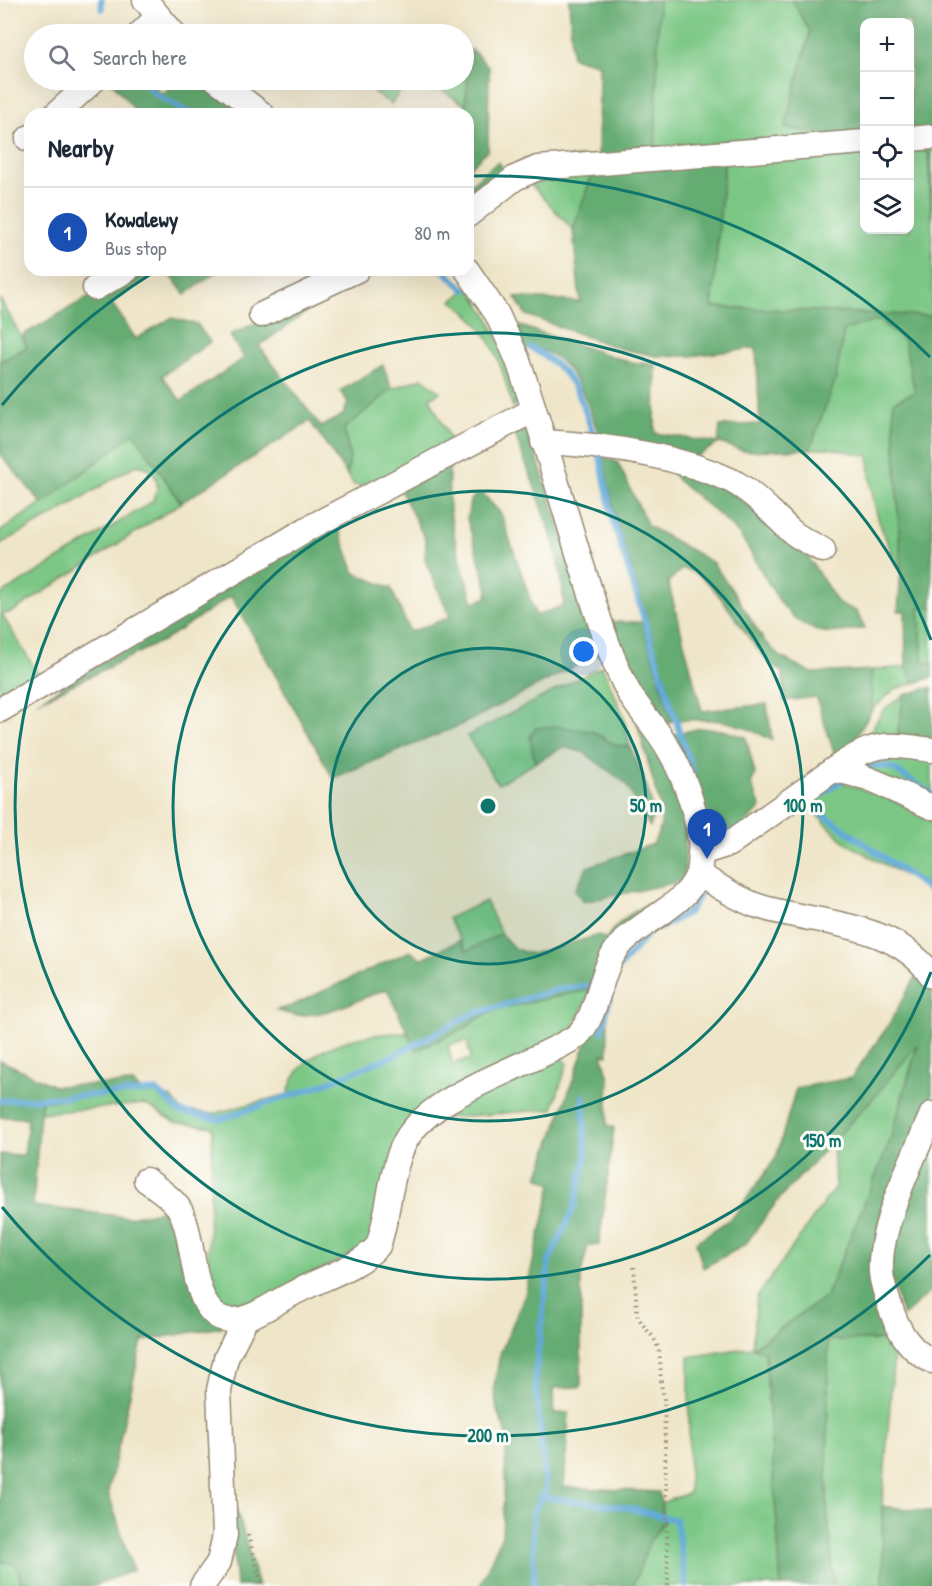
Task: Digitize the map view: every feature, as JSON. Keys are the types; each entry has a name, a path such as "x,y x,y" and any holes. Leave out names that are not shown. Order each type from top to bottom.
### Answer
{"street":[{"path":"145,24 152,8 166,24"},
{"path":"63,108 83,90"},
{"path":"230,90 254,108"},
{"path":"914,139 932,137"},
{"path":"474,210 515,178 538,168 860,142"},
{"path":"95,288 116,276"},
{"path":"261,315 344,276"},
{"path":"471,276 492,305 508,335 534,410 605,638 630,694 662,738 680,771 695,820 697,871"},
{"path":"0,710 307,529 534,410"},
{"path":"543,442 582,445 669,459 732,482 771,509 792,532 823,550"},
{"path":"147,1180 172,1200 184,1219 202,1300 216,1316 226,1319 246,1318 369,1256 378,1246 395,1168 403,1145 415,1126 442,1104 577,1036 587,1025 606,970 617,949 697,871 729,844 860,751 879,746 896,745 932,750"},
{"path":"833,770 881,784 932,807"},
{"path":"697,871 755,905 850,926 894,942 932,976"},
{"path":"932,1114 885,1232 881,1274 901,1333 915,1352 932,1361"},
{"path":"202,1586 219,1562 225,1535 219,1390 226,1358 246,1318"}],"path":[{"path":"634,1267 636,1313 638,1320 657,1344 659,1384 664,1397 668,1586"}],"green space":[{"path":"569,0 659,0 655,158 725,155 712,307 932,316 932,608 919,608 923,663 932,662 932,677 915,683 906,667 905,611 898,611 901,572 893,402 915,392 904,341 879,320 844,330 836,378 810,449 744,451 719,443 688,461 602,443 585,397 567,368 555,357 542,350 525,349 517,325 630,362 656,365 655,433 718,443 720,426 760,424 756,348 690,356 656,356 618,348 526,315 515,297 580,302 573,230 598,157 599,65 572,57"},
{"path":"659,0 792,0 810,32 785,128 860,140 860,234 914,234 914,150 928,152 932,221 932,316 712,307 725,155 654,158"},
{"path":"792,0 932,0 932,221 928,152 914,150 914,18 860,18 860,140 785,128 810,32"},
{"path":"474,52 489,67 488,150 474,163 474,108 464,108 467,90 474,90"},
{"path":"118,90 158,90 162,94 167,90 219,90 240,108 133,108"},
{"path":"371,90 402,90 391,104"},
{"path":"442,90 467,90 465,105"},
{"path":"598,157 573,230 514,166 526,159"},
{"path":"498,162 507,173 474,199 474,181"},
{"path":"125,276 149,276 111,302 136,339 171,318 197,324 210,342 162,376 181,401 244,358 230,335 357,276 259,346 321,427 343,415 348,402 340,391 383,365 392,389 344,429 350,458 347,475 310,421 181,503 134,433 42,504 0,454 0,362 27,347 23,335"},
{"path":"171,276 211,276 185,295"},
{"path":"469,287 488,316 520,395 513,408 499,362 486,335 466,312 452,301"},
{"path":"0,299 27,347 0,362"},
{"path":"879,320 904,341 915,392 893,402 901,572 877,516 871,489 869,456 829,448 810,449 836,378 844,330"},
{"path":"422,378 440,392 430,398 452,443 368,487 354,485 347,475 350,458 344,429 392,389"},
{"path":"525,421 601,653 461,725 333,778 231,596 164,640 37,702 336,521 355,573 391,588 410,632 450,617 425,560 426,541 400,489 451,458 450,512 473,602 486,598 488,590 467,519 470,501 476,495 483,494 501,514 536,616 564,605 562,582 552,538 513,429"},
{"path":"134,432 181,503 14,611 2,615 39,675 0,703 0,595 152,502 157,489 155,477 148,468 134,466 54,515 0,544 0,532 86,471"},
{"path":"602,455 618,463 648,526 712,562 764,641 781,657 812,673 872,670 872,710 846,754 836,759 816,697 784,701 783,672 770,663 757,649 709,584 696,574 682,569 668,582 702,711 767,704 772,740 747,728 726,722 678,720 617,523"},
{"path":"671,469 712,483 737,496 806,554 838,603 856,611 865,628 824,632 808,627 794,618 772,590 736,531 677,480"},
{"path":"919,608 932,608 932,662 923,663"},
{"path":"608,622 642,622 672,721 662,726 649,709"},
{"path":"602,666 623,714 630,747 615,745 592,731 530,737 535,763 498,784 467,736"},
{"path":"906,667 915,683 895,689 872,710 872,670"},
{"path":"932,687 932,745 897,739 904,695"},
{"path":"904,695 897,739 860,748 884,709"},
{"path":"637,722 670,770 686,829 684,881 583,902 575,890 587,867 653,844 661,826 662,813"},
{"path":"556,726 592,731 615,745 630,747 650,797 652,818 650,827 625,783 583,752 563,747 535,763 530,737 536,728"},
{"path":"700,728 722,730 746,737 755,774 751,784 761,808 734,834 710,838 673,735"},
{"path":"932,755 932,803 889,782 855,759"},
{"path":"836,780 932,815 932,859 926,887 847,844 802,801"},
{"path":"676,893 592,989 498,1009 477,1019 467,1027 416,1050 387,989 318,1014 290,1014 277,1010 291,1006 410,951 421,959 460,940 467,951 501,934 515,949 532,954 599,935 606,939 619,923 637,910"},
{"path":"486,901 501,934 467,951 448,918"},
{"path":"919,971 932,985 932,1100 885,1220 895,1340 828,1340 827,1506 834,1586 781,1586 765,1352 753,1348 826,1296 890,1141 918,1044 874,1097 778,1200 745,1245 703,1268 696,1242 734,1216 776,1158 796,1088 851,1078 886,1029"},
{"path":"607,985 608,1055 602,1054 609,1078 607,1125 614,1128 599,1245 588,1245 581,1275 581,1387 553,1388 554,1413 569,1413 564,1487 659,1492 664,1521 648,1545 633,1586 480,1586 502,1535 507,1435 497,1411 494,1387 500,1354 525,1295 552,1184 538,1177"},
{"path":"592,989 571,1032 434,1102 373,1243 248,1308 215,1307 207,1275 213,1127 175,1122 145,1104 41,1113 41,1102 139,1089 172,1098 184,1113 193,1111 212,1114 288,1094 294,1077 305,1064 319,1053 336,1045 372,1035 407,1033 416,1049 467,1027 477,1019 498,1009","holes":["467,1041 471,1059 452,1063 448,1045"]},
{"path":"918,1042 890,1141 826,1296 753,1347 765,1351 781,1586 633,1586 648,1545 664,1521 661,1503 689,1493 689,1357 752,1347 757,1297 835,1187 833,1141 874,1097"},
{"path":"562,1058 567,1064 553,1109 434,1119"},
{"path":"0,1060 54,1086 133,1083 139,1089 41,1102 33,1206 129,1217 165,1210 178,1228 222,1327 142,1341 108,1492 133,1570 94,1586 22,1586 17,1565 0,1561 0,1154 24,1155 28,1118 0,1117"},
{"path":"932,1128 932,1290 903,1317 889,1270 898,1214"},
{"path":"828,1340 895,1340 882,1506 883,1586 834,1586 827,1506"},
{"path":"228,1490 241,1523 258,1586 236,1586"},
{"path":"882,1506 932,1512 932,1586 883,1586"},
{"path":"0,1561 17,1565 22,1586 0,1586"}],"waterway":[{"path":"101,0 102,9"},
{"path":"151,90 180,108"},
{"path":"450,276 465,290"},
{"path":"531,348 557,366 574,386 595,440"},
{"path":"599,452 613,521 692,771"},
{"path":"861,767 865,764 892,768 932,794"},
{"path":"806,806 842,780"},
{"path":"799,801 833,821 932,892"},
{"path":"706,814 712,829 716,832 730,831"},
{"path":"660,928 689,912 700,894"},
{"path":"618,969 646,936"},
{"path":"0,1101 157,1091 180,1112 221,1119 319,1086 397,1054 470,1015 560,989 592,985"},
{"path":"602,1031 611,993"},
{"path":"534,1586 533,1512 546,1488 535,1377 549,1261 574,1208 586,1157 583,1096"},
{"path":"541,1497 624,1507 676,1520 686,1586"}],"place":[{"name":"Kowalewy","path":"707,859"}]}
